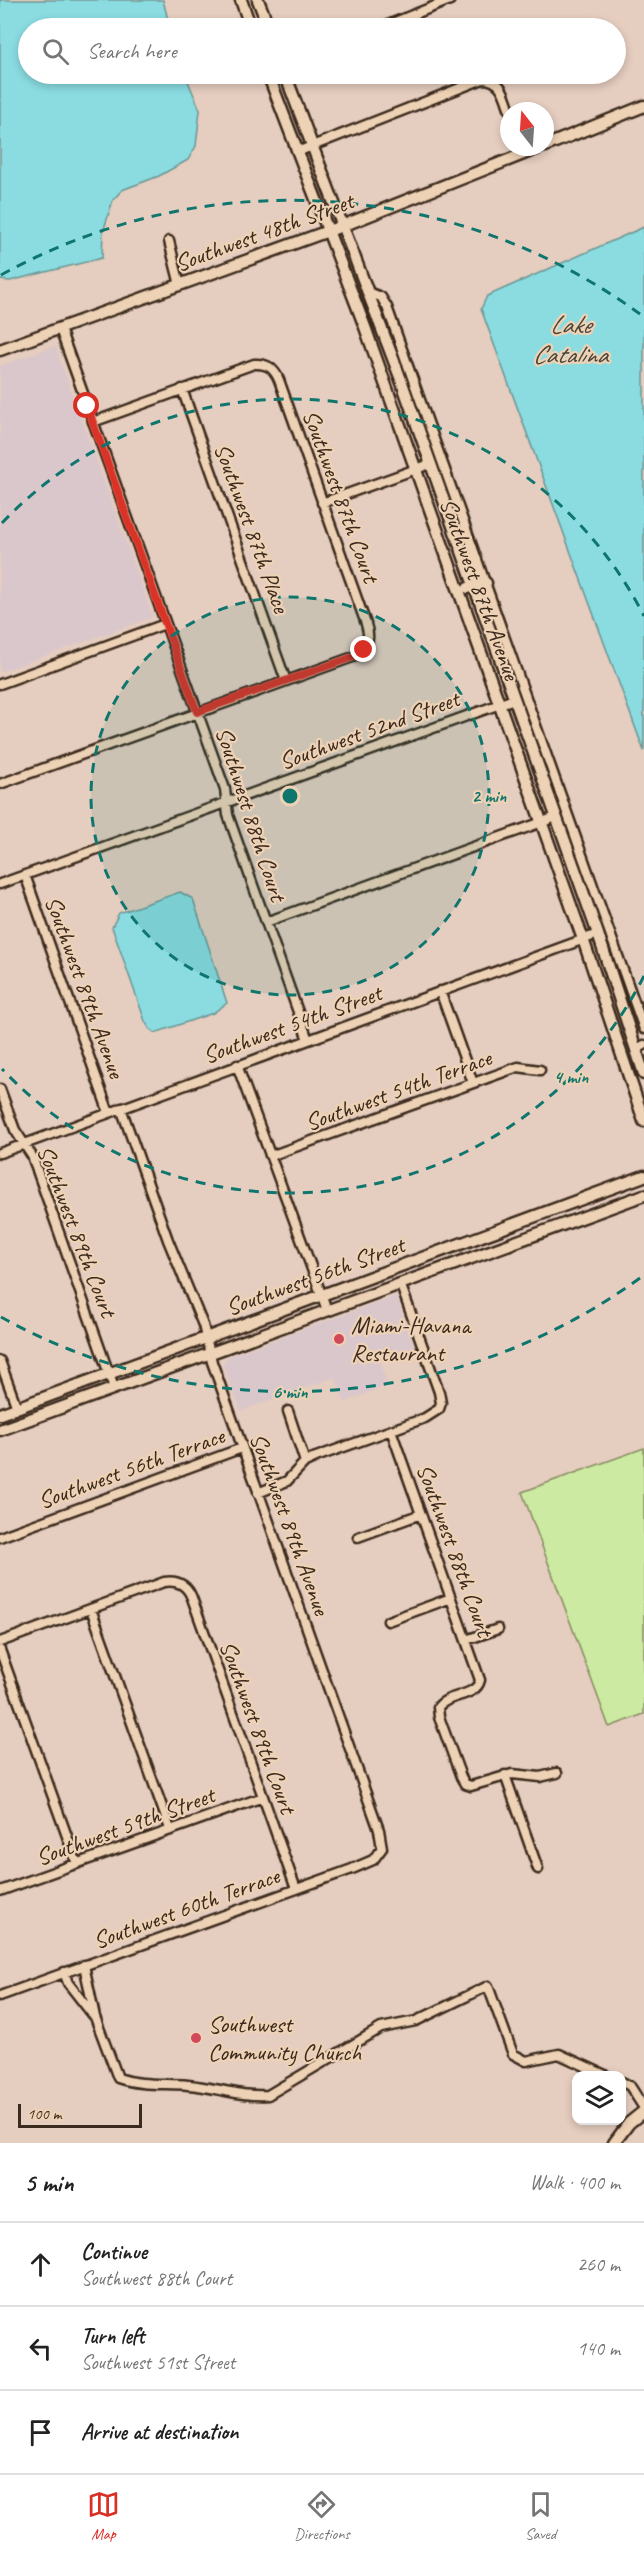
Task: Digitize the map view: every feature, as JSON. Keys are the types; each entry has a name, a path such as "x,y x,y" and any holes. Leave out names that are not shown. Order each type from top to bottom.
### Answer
{"main road":[{"path":"241,0 248,18"},
{"path":"258,0 265,18"},
{"name":"Southwest 87th Avenue","path":"272,84 328,231 500,704 644,1121"},
{"name":"Southwest 87th Avenue","path":"289,84 368,292 640,1047 644,1074"},
{"name":"Southwest 48th Street","path":"554,142 644,106"},
{"name":"Southwest 48th Street","path":"0,350 342,226 510,156"},
{"path":"459,591 486,583"},
{"path":"616,1038 629,1050 640,1047"},
{"name":"Southwest 56th Street","path":"0,1414 644,1176"},
{"name":"Southwest 56th Street","path":"0,1430 644,1195"},
{"path":"614,2143 629,2123 644,2110"}],"street":[{"path":"405,18 450,0"},
{"path":"297,152 467,84"},
{"path":"498,84 506,102"},
{"path":"169,241 180,285"},
{"name":"Southwest 87th Avenue","path":"368,292 381,297 387,307 644,1029"},
{"name":"Southwest 88th Court","path":"60,329 225,789 228,815 308,1040"},
{"name":"Southwest 87th Court","path":"182,389 254,364 267,365 272,369 279,380 366,624 368,644 353,657 286,681"},
{"path":"93,422 182,389"},
{"name":"Southwest 87th Place","path":"182,389 286,681"},
{"path":"322,503 430,464"},
{"path":"0,684 165,624"},
{"path":"0,784 286,681"},
{"name":"Southwest 52nd Street","path":"0,884 514,699"},
{"path":"266,922 556,817"},
{"name":"Southwest 89th Avenue","path":"25,875 109,1113"},
{"name":"Southwest 54th Street","path":"0,1153 598,934"},
{"path":"440,991 472,1083"},
{"path":"237,1065 327,1310"},
{"name":"Southwest 54th Terrace","path":"270,1156 519,1067 540,1070"},
{"name":"Southwest 89th Court","path":"0,1089 15,1130 32,1156 114,1389"},
{"name":"Southwest 89th Avenue","path":"121,1108 206,1338 209,1353 242,1448 379,1830 382,1843 381,1852"},
{"path":"258,1493 286,1481 305,1462 424,1418 439,1409 441,1403 439,1392 400,1283"},
{"path":"0,1361 17,1408"},
{"path":"288,1411 305,1462"},
{"name":"Southwest 88th Court","path":"391,1430 479,1676 479,1684 471,1691 446,1700 439,1705 438,1713 465,1784 478,1785 505,1775"},
{"name":"Southwest 56th Terrace","path":"0,1537 242,1448"},
{"path":"358,1537 421,1514"},
{"name":"Southwest 89th Court","path":"91,1609 164,1582 178,1583 187,1588 296,1889"},
{"path":"388,1621 451,1598"},
{"path":"0,1642 91,1609 170,1829"},
{"path":"466,1640 498,1629"},
{"path":"0,1650 77,1864"},
{"path":"538,1869 505,1775 540,1777 557,1773"},
{"name":"Southwest 59th Street","path":"0,1891 262,1797"},
{"name":"Southwest 60th Terrace","path":"0,1996 366,1863 381,1852"},
{"path":"84,1965 95,2017 118,2078 132,2083 189,2085 251,2096 268,2095 381,2028 416,2021 488,1986 515,2056 526,2061 560,2054 596,2071"},
{"path":"64,1972 68,1983 95,2017"},
{"path":"626,2084 630,2086 644,2110"}],"shaded area":[{"path":"55,346 153,617 0,672 0,366"},
{"path":"396,1296 415,1348 380,1361 387,1385 345,1402 335,1377 241,1411 223,1365 227,1357"}],"green space":[{"path":"644,1448 644,1714 609,1727 522,1492"}],"water":[{"path":"0,0 163,0 168,18 18,18 18,84 189,84 200,110 196,146 188,160 159,176 122,190 113,200 103,232 102,258 10,281 0,280"},
{"name":"Lake Catalina","path":"644,227 644,751 481,309 487,296"},
{"path":"180,892 193,899 227,1003 213,1013 155,1033 145,1021 112,927 119,913"}],"place":[{"name":"Miami-Havana Restaurant","path":"339,1339"},
{"name":"Southwest Community Church","path":"196,2038"}],"route":[{"path":"87,406 197,712 353,657 364,650"}]}
